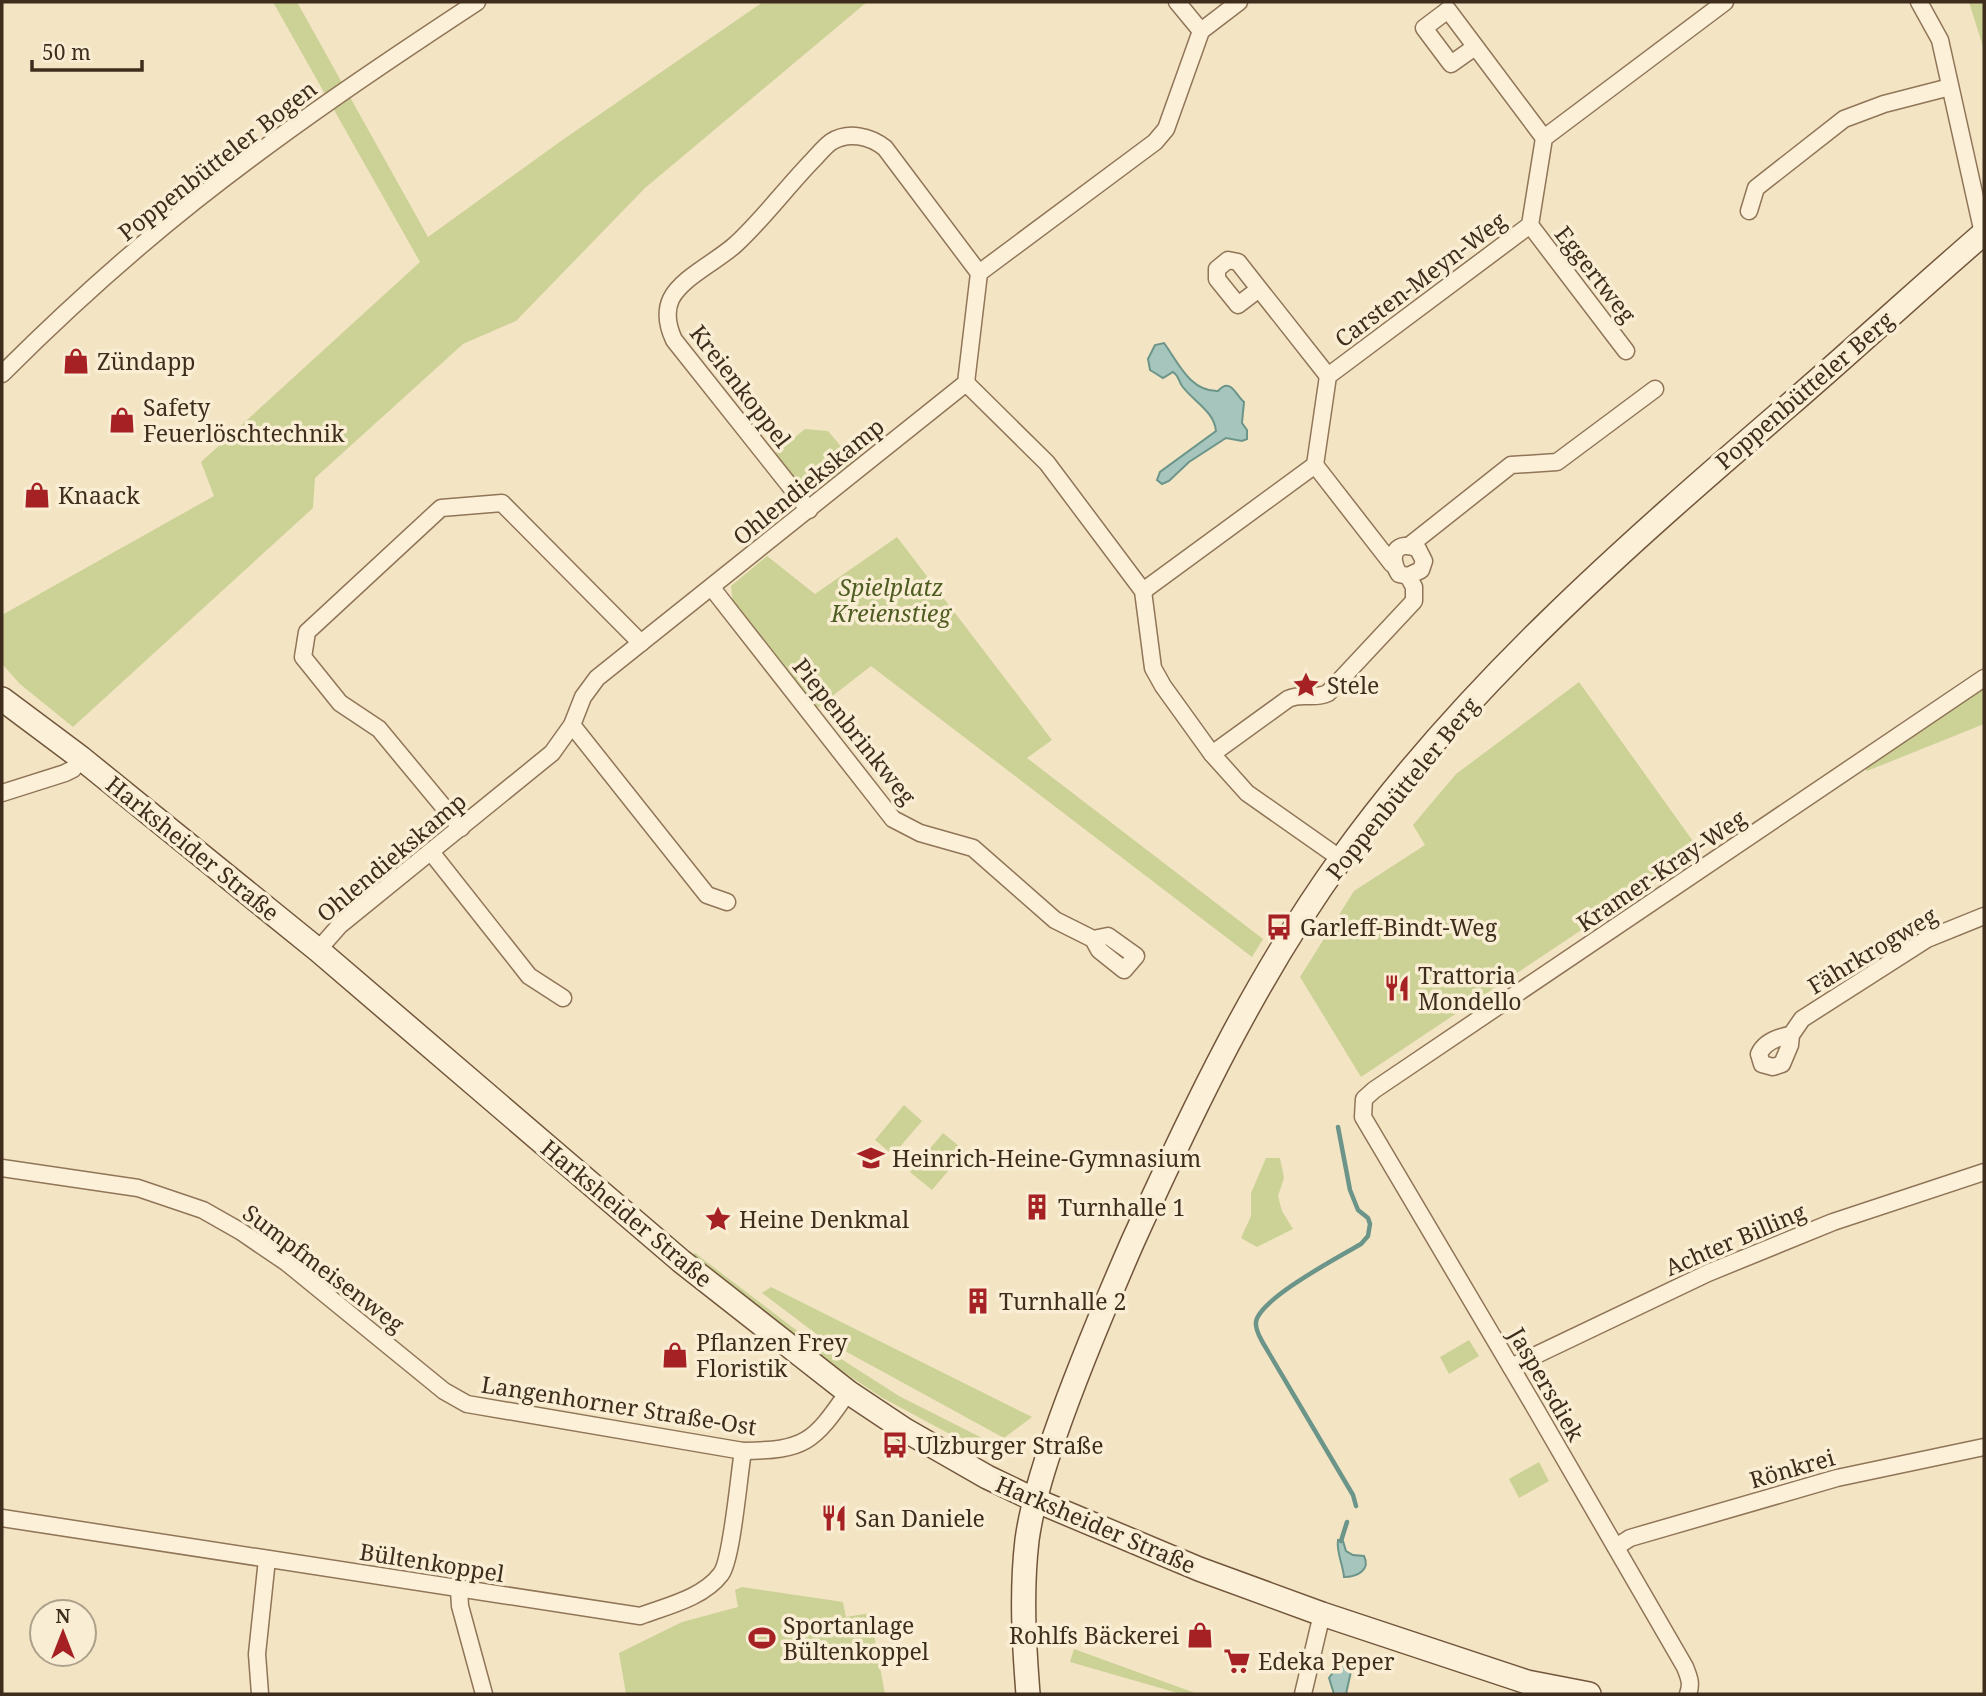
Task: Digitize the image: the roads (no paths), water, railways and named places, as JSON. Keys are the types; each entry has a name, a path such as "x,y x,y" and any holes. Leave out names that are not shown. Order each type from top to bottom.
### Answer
{"main road":[{"name":"Poppenbütteler Berg","path":"1035,1500 1048,1454 1096,1325 1172,1155 1272,963 1341,859 1432,745 1541,629 1665,512 1984,235"},
{"name":"Harksheider Straße","path":"2,699 81,758 318,950 681,1261 848,1392 939,1451 1035,1500 1176,1560 1525,1688 1550,1694"},
{"path":"1028,1694 1023,1634 1023,1579 1027,1537 1035,1500"},
{"name":"Harksheider Straße","path":"1525,1688 1589,1694"}],"street":[{"name":"Poppenbütteler Bogen","path":"2,374 85,294 198,199 337,95 477,2"},
{"path":"1177,2 1201,31"},
{"path":"1239,2 1201,31 1166,129 1154,142 979,273 966,383 1047,463 1143,591 1153,667 1163,686 1212,754 1247,793 1341,859"},
{"path":"1475,47 1544,138 1725,2"},
{"path":"1919,2 1941,40 1984,235"},
{"path":"1749,211 1756,188 1844,119 1884,103 1950,87"},
{"name":"Kreienkoppel","path":"809,510 674,340 670,330 668,307 678,288 736,244 831,142 845,137 862,136 875,140 885,148 979,273"},
{"name":"Carsten-Meyn-Weg","path":"1315,465 1328,376 1530,225 1544,138"},
{"name":"Eggertweg","path":"1530,225 1626,351"},
{"path":"1259,289 1328,376"},
{"name":"Ohlendiekskamp","path":"318,950 340,925 552,753 572,725 583,697 597,678 966,383"},
{"path":"1392,564 1394,554 1401,547 1410,545 1511,465 1557,462 1655,389"},
{"path":"1143,591 1315,465 1399,574 1408,576 1421,570 1424,561 1418,549 1410,545"},
{"path":"461,828 379,729 340,703 303,657 307,632 441,508 502,503 641,643"},
{"path":"1212,754 1296,694 1320,698 1328,693 1414,601 1414,587 1408,576"},
{"name":"Piepenbrinkweg","path":"712,588 893,819 920,833 973,848 1055,920 1093,939"},
{"name":"Kramer-Kray-Weg","path":"1364,1099 1382,1084 1984,678"},
{"path":"572,725 707,895 727,902"},
{"path":"2,793 65,774 73,769 81,758"},
{"path":"431,852 529,976 563,998"},
{"name":"Fährkrogweg","path":"1791,1035 1802,1019 1927,939 1984,916"},
{"name":"Jaspersdiek","path":"1364,1099 1363,1117 1685,1667 1689,1678 1688,1694"},
{"name":"Sumpfmeisenweg","path":"2,1168 138,1188 203,1210 280,1257 444,1391"},
{"name":"Achter Billing","path":"1511,1367 1708,1273 1832,1222 1984,1172"},
{"name":"Langenhorner Straße-Ost","path":"444,1391 467,1404 492,1410 743,1451 790,1448 804,1443 827,1423 848,1392"},
{"name":"Rönkrei","path":"1616,1547 1630,1538 1837,1478 1984,1447"},
{"name":"Bültenkoppel","path":"2,1518 640,1616 689,1598 708,1587 726,1566 743,1451"},
{"path":"260,1694 257,1654 267,1559"},
{"path":"459,1590 460,1606 484,1694"},
{"path":"1303,1694 1321,1614"}],"water":[{"path":"1164,343 1186,374 1200,387 1218,391 1229,386 1235,391 1244,402 1242,423 1247,430 1247,439 1242,441 1226,438 1189,462 1162,484 1157,480 1160,472 1216,431 1211,418 1173,372 1163,378 1150,370 1148,359 1155,345"},
{"path":"1338,1540 1343,1541 1346,1551 1364,1556 1366,1565 1362,1572 1344,1577"},
{"path":"1349,1661 1352,1667 1346,1694 1334,1694 1329,1678 1341,1662"}],"waterway":[{"path":"1338,1127 1350,1190 1358,1210 1368,1218 1368,1236 1361,1244 1319,1268 1271,1302 1260,1313 1256,1325 1263,1343 1353,1495 1356,1506"},
{"path":"1341,1541 1347,1522"}],"place":[{"name":"Zündapp","path":"76,361"},
{"name":"Safety Feuerlöschtechnik","path":"122,420"},
{"name":"Knaack","path":"37,495"},
{"name":"Stele","path":"1306,685"},
{"name":"Garleff-Bindt-Weg","path":"1279,927"},
{"name":"Trattoria Mondello","path":"1397,988"},
{"name":"Heinrich-Heine-Gymnasium","path":"871,1158"},
{"name":"Turnhalle 1","path":"1037,1207"},
{"name":"Heine Denkmal","path":"718,1219"},
{"name":"Turnhalle 2","path":"978,1301"},
{"name":"Pflanzen Frey Floristik","path":"675,1355"},
{"name":"Ulzburger Straße","path":"895,1445"},
{"name":"San Daniele","path":"834,1518"},
{"name":"Rohlfs Bäckerei","path":"1200,1635"},
{"name":"Sportanlage Bültenkoppel","path":"762,1638"},
{"name":"Edeka Peper","path":"1237,1661"}],"park label":[{"name":"Spielplatz Kreienstieg","path":"891,600"}]}
